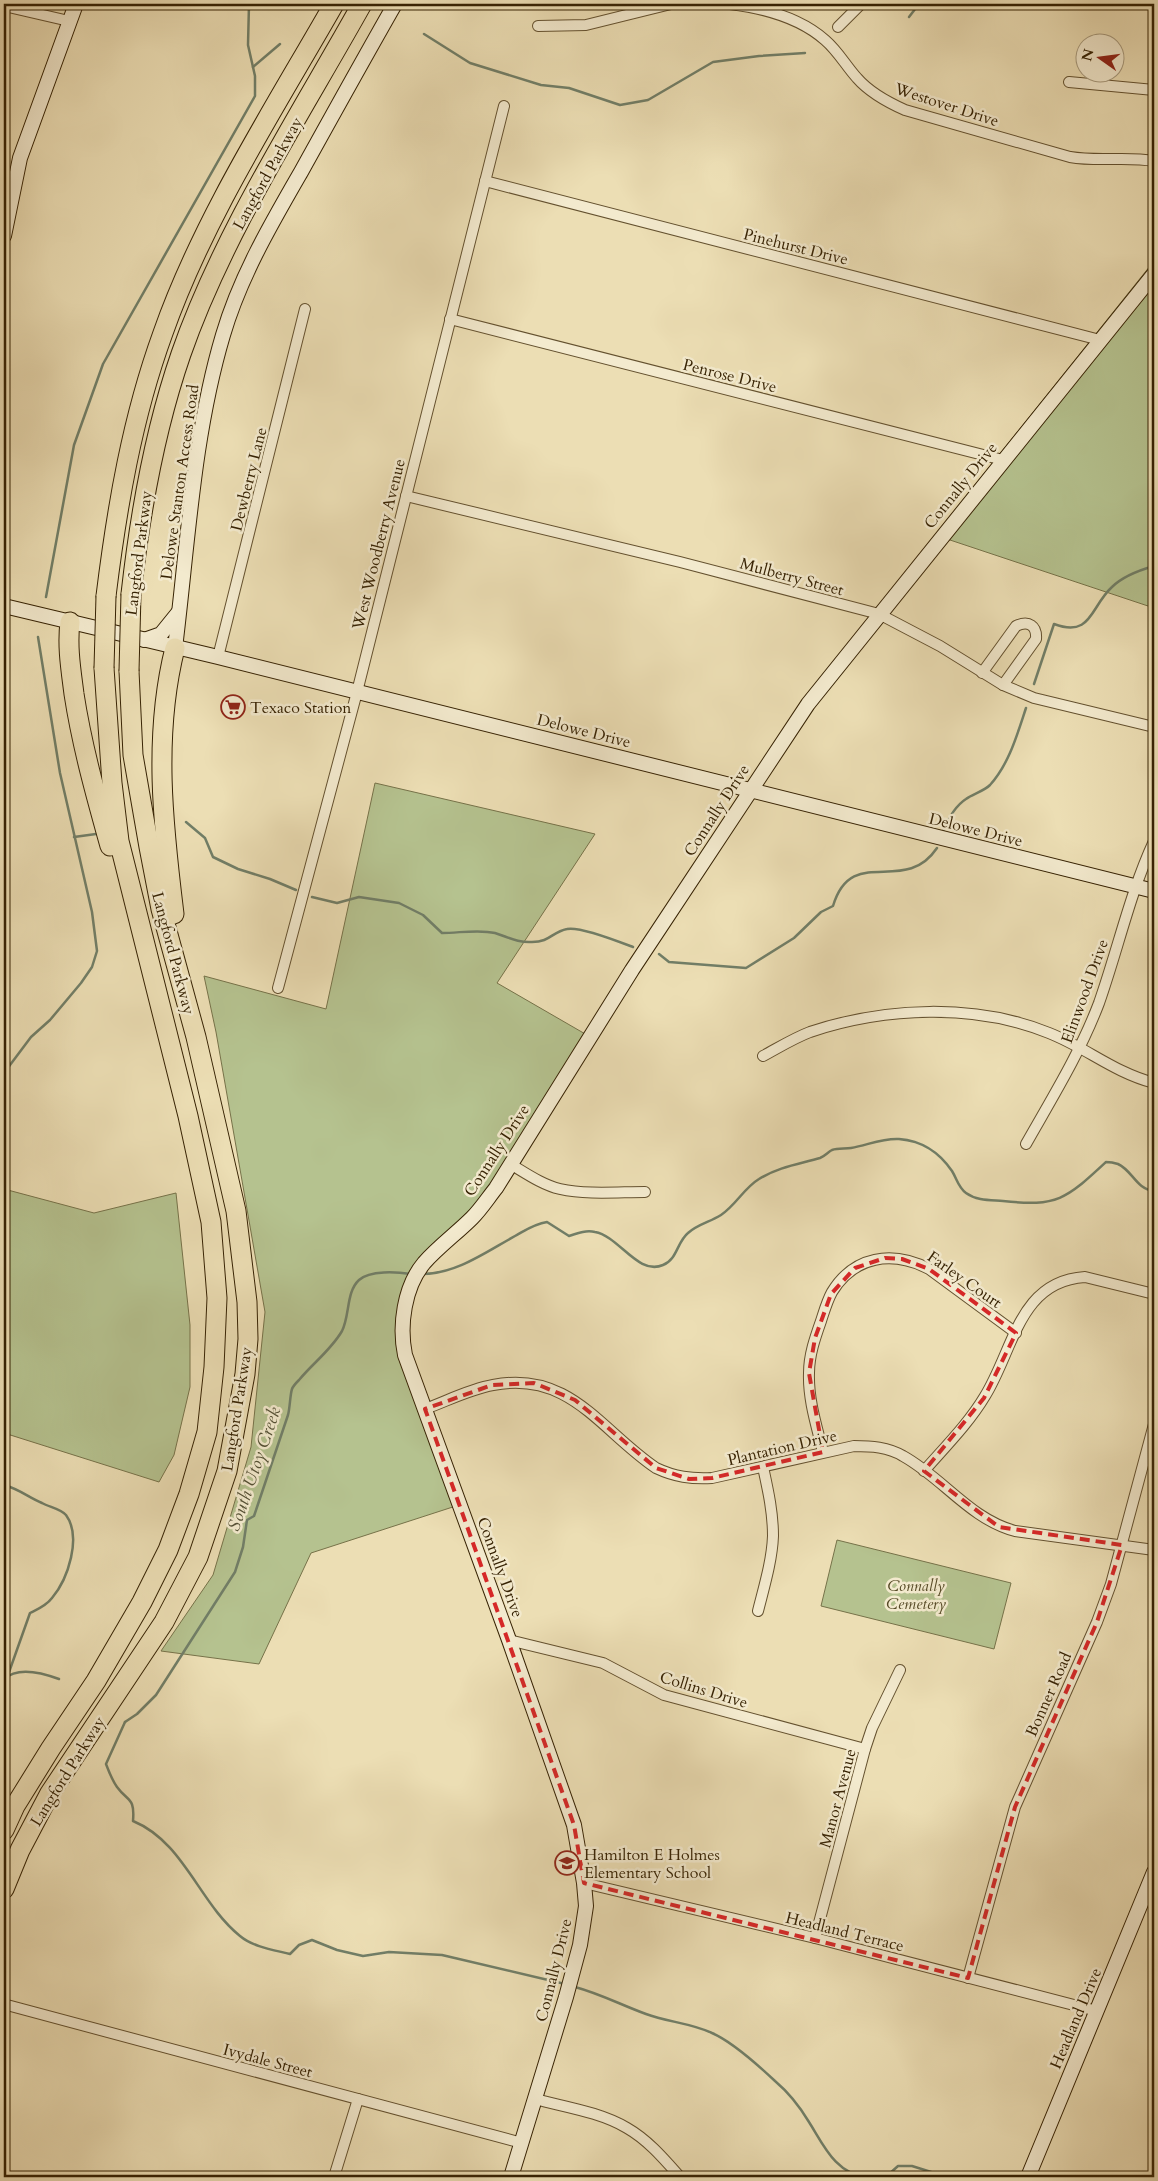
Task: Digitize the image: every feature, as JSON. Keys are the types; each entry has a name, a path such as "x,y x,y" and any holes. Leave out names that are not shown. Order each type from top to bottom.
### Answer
{"highway":[{"name":"Langford Parkway","path":"4,1830 20,1798 96,1681 142,1602 168,1550 189,1494 207,1432 214,1367 217,1298 210,1222 188,1116 119,841 112,783 104,668 106,596 114,529 128,452 163,333 189,268 225,197 334,4"},
{"name":"Langford Parkway","path":"4,1889 20,1850 50,1793 164,1622 198,1557 227,1472 245,1374 248,1339 247,1302 236,1211 219,1131 162,909 138,786 132,746 129,671 131,594 138,530 148,473 180,354 236,229 281,145 362,4"},
{"path":"70,622 68,637 70,666 89,768 115,864 146,951"},
{"path":"175,648 167,681 162,778 166,850 182,982"}],"street":[{"path":"4,236 20,158 76,4"},
{"name":"Delowe Stanton Access Road","path":"175,648 206,402 224,333 249,268 269,228 395,4"},
{"path":"538,26 586,25 671,4"},
{"name":"Westover Drive","path":"730,4 788,18 808,27 840,55 868,89 886,101 905,110 1070,157 1097,160 1128,157 1154,161"},
{"path":"838,27 861,4"},
{"path":"4,6 69,21"},
{"path":"1069,82 1154,90"},
{"name":"West Woodberry Avenue","path":"278,988 357,692 504,106"},
{"name":"Pinehurst Drive","path":"485,181 1100,340"},
{"name":"Connally Drive","path":"511,2177 580,1945 586,1906 584,1883 574,1825 509,1640 405,1356 402,1324 410,1287 424,1263 473,1217 512,1165 536,1122 632,970 808,704 1154,274"},
{"name":"Dewberry Lane","path":"218,657 305,309"},
{"name":"Penrose Drive","path":"450,319 1004,460"},
{"name":"Mulberry Street","path":"406,496 680,562 879,614 940,646 1003,685 1034,698 1154,727"},
{"name":"Delowe Drive","path":"4,606 218,657 1154,891"},
{"path":"144,640 161,634 179,610"},
{"path":"982,673 1016,626 1024,622 1032,625 1037,631 1036,639 1003,685"},
{"name":"Elinwood Drive","path":"1026,1144 1081,1048 1099,1002 1136,886 1154,841"},
{"path":"763,1056 808,1033 843,1023 891,1014 935,1012 974,1014 1014,1021 1049,1033 1081,1048 1116,1069 1154,1083"},
{"path":"512,1165 540,1181 560,1189 645,1192"},
{"name":"Farley Court","path":"823,1452 810,1394 809,1373 811,1354 831,1294 842,1279 856,1268 870,1261 885,1258 902,1259 916,1263 929,1269 1016,1333"},
{"path":"924,1471 984,1398 999,1372 1026,1311 1037,1296 1055,1284 1073,1278 1085,1277 1154,1294"},
{"name":"Plantation Drive","path":"425,1408 492,1385 513,1382 534,1384 555,1390 575,1400 646,1461 668,1474 689,1479 712,1478 854,1446 877,1446 902,1455 981,1517 998,1527 1154,1550"},
{"name":"Bonner Road","path":"968,1978 1015,1807 1097,1622 1122,1545 1154,1424"},
{"path":"758,1611 770,1562 773,1536 771,1507 763,1467"},
{"name":"Collins Drive","path":"509,1640 603,1663 664,1695 865,1749"},
{"name":"Manor Avenue","path":"815,1938 865,1749 872,1728 900,1670"},
{"name":"Headland Drive","path":"1028,2177 1154,1872"},
{"name":"Headland Terrace","path":"584,1883 815,1938 1097,2011"},
{"name":"Ivydale Street","path":"7,2006 522,2143"},
{"path":"334,2177 358,2099"},
{"path":"535,2099 603,2117 627,2127 652,2146 680,2177"}],"highlighted area":[{"path":"885,1258 902,1259 929,1269 1016,1333 984,1398 924,1471 999,1527 1122,1545 1097,1622 1015,1807 968,1978 584,1883 574,1825 425,1409 492,1385 534,1383 575,1400 656,1468 689,1479 712,1478 823,1452 809,1373 815,1338 831,1294 855,1268"}],"green space":[{"path":"1150,266 1154,267 1154,608 935,535"},
{"path":"375,783 595,834 497,983 587,1035 506,1170 407,1281 399,1341 462,1504 311,1553 259,1664 161,1651 213,1575 251,1447 265,1312 216,1032 204,976 326,1009"},
{"path":"4,1189 94,1213 176,1193 190,1325 190,1387 174,1455 159,1482 4,1433"},
{"name":"Connally Cemetery","path":"837,1540 1011,1583 994,1649 821,1606"}],"waterway":[{"path":"46,597 74,445 103,364 255,96 255,76 248,45 249,4"},
{"path":"909,17 919,4"},
{"path":"424,34 470,63 541,85 569,88 620,105 648,100 713,62 805,53"},
{"path":"253,67 280,44"},
{"path":"1034,684 1054,624 1066,627 1076,627 1083,624 1116,583 1143,569 1154,566"},
{"path":"4,1073 31,1037 50,1020 81,983 92,967 97,951 92,912 60,773 38,637"},
{"path":"942,833 958,806 969,797 988,787 997,777 1012,749 1026,708"},
{"path":"186,822 205,838 213,857 238,869 296,890"},
{"path":"74,837 96,834"},
{"path":"659,954 669,962 746,968 794,938 821,912 833,906 842,887 853,877 866,873 910,869 924,862 937,848"},
{"path":"312,897 337,903 359,897 399,903 423,915 442,933 489,932 518,941 538,942 562,930 573,929 600,935 633,947"},
{"name":"South Utoy Creek","path":"422,1274 435,1273 459,1266 530,1228 547,1222 569,1236 588,1231 604,1235 645,1265 654,1267 663,1265 668,1263 688,1233 721,1215 754,1183 766,1175 789,1166 820,1158 832,1150 887,1140 908,1140 930,1149 947,1164 963,1191 979,1199 1037,1203 1060,1198 1081,1185 1106,1162 1123,1167 1143,1187 1154,1191"},
{"name":"South Utoy Creek","path":"125,1722 137,1714 156,1695 235,1572 243,1547 247,1520 254,1516 288,1415 292,1389 333,1344 342,1331 350,1297 355,1285 364,1277 377,1273 411,1274"},
{"path":"4,1485 64,1513 71,1524 73,1535 71,1558 63,1580 50,1601 30,1613 8,1675"},
{"name":"South Utoy Creek","path":"4,1679 10,1675 23,1672 38,1673 59,1679"},
{"path":"125,1722 106,1764 115,1784 132,1804 133,1821 151,1831 165,1843 213,1907 245,1940 264,1948 290,1954 299,1945 312,1940 337,1950 363,1956 389,1952 442,1955 565,1984"},
{"path":"575,1987 654,2017 704,2030 728,2042 780,2085 798,2105 825,2149 839,2165 856,2175 867,2177"},
{"path":"879,2177 888,2175 898,2166 912,2166 947,2177"}],"place":[{"name":"Texaco Station","path":"233,707"},
{"name":"Hamilton E Holmes Elementary School","path":"567,1863"}]}
